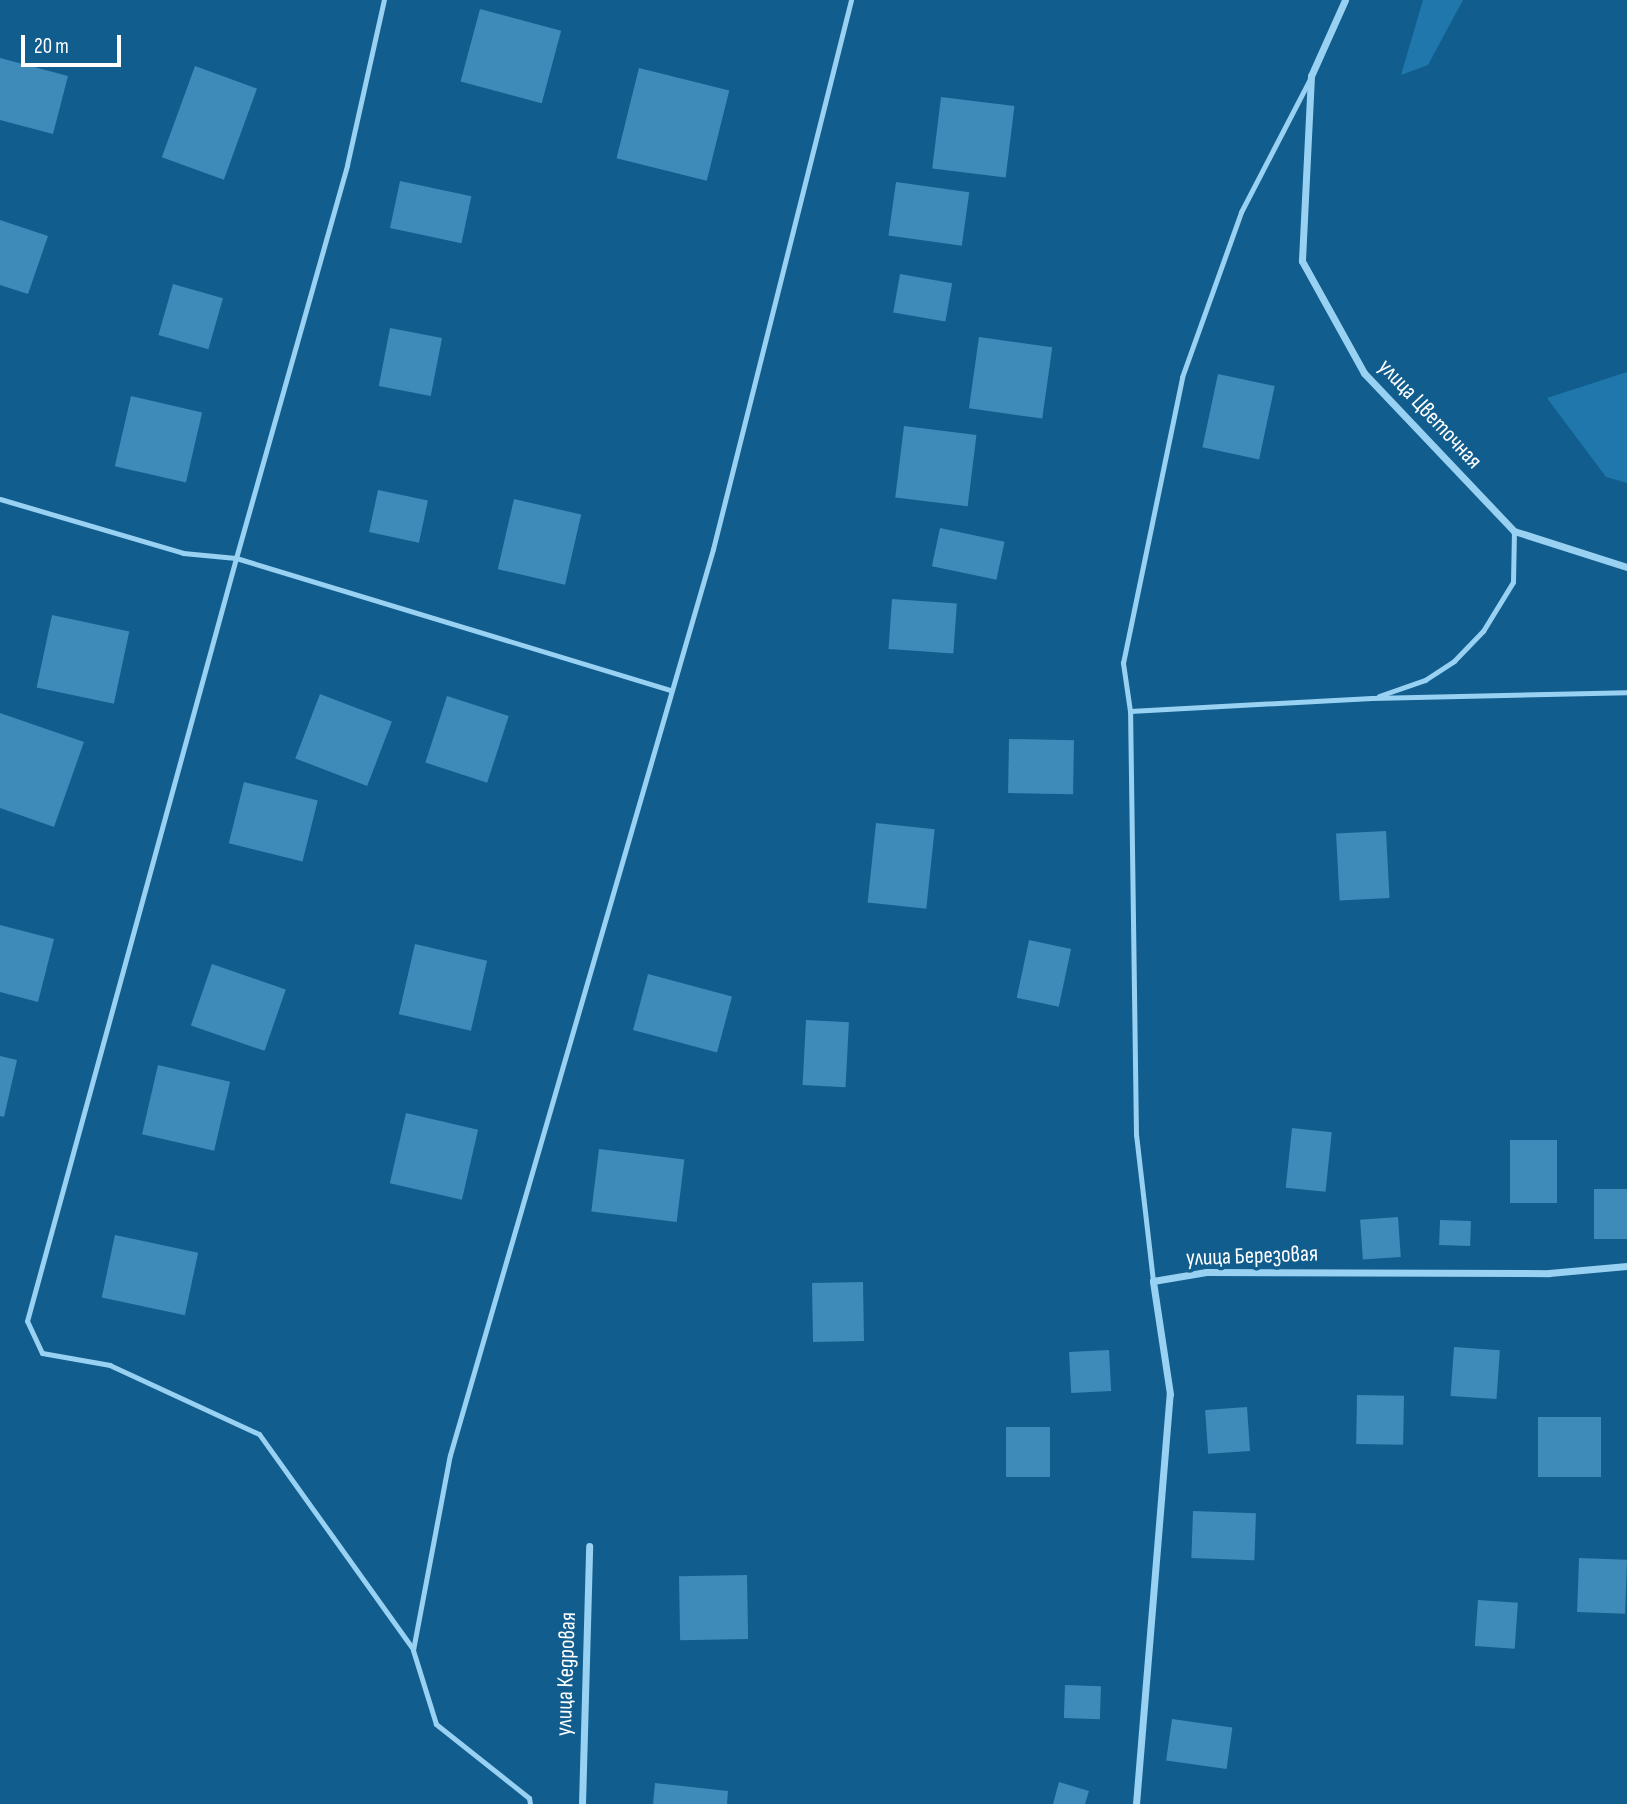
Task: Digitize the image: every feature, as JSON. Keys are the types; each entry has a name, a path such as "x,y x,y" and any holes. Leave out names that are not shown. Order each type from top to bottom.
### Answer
{"street":[{"name":"улица Цветочная","path":"1345,0 1311,76 1302,261 1364,373 1514,531 1627,567"},
{"name":"улица Березовая","path":"1153,1281 1206,1272 1549,1273 1627,1266"},
{"path":"1136,1804 1170,1394 1153,1281"},
{"name":"улица Кедровая","path":"582,1804 589,1546"}],"lane":[{"path":"384,0 347,164 27,1321 41,1353 110,1365 260,1434 414,1650 436,1724 528,1798 530,1804"},
{"path":"414,1650 450,1455 713,549 850,0"},
{"path":"1153,1281 1136,1135 1130,711 1123,663 1182,377 1241,212 1311,76"},
{"path":"0,499 183,553 236,558 671,690"},
{"path":"1372,698 1425,680 1454,661 1483,631 1513,582 1514,531"},
{"path":"1130,711 1372,698 1627,692"}],"shaded area":[{"path":"1423,0 1463,0 1428,65 1401,75"},
{"path":"1627,372 1627,483 1606,477 1547,398"}],"building":[{"path":"480,9 561,31 542,103 461,81"},
{"path":"0,58 68,76 53,134 0,120"},
{"path":"195,66 257,89 224,180 162,157"},
{"path":"639,68 729,90 707,181 617,158"},
{"path":"941,97 1014,106 1006,177 932,168"},
{"path":"400,181 471,196 461,243 390,228"},
{"path":"896,182 969,192 962,246 888,235"},
{"path":"0,220 48,236 28,294 0,285"},
{"path":"900,274 952,283 945,322 893,312"},
{"path":"173,284 223,298 208,349 158,335"},
{"path":"390,328 442,338 431,396 379,386"},
{"path":"979,337 1052,347 1042,419 969,408"},
{"path":"1218,374 1275,386 1259,459 1202,447"},
{"path":"131,396 202,412 186,483 115,466"},
{"path":"904,426 976,435 968,506 895,497"},
{"path":"378,490 428,501 419,543 369,532"},
{"path":"514,499 581,515 565,585 498,569"},
{"path":"940,528 1005,542 996,580 932,566"},
{"path":"892,599 957,604 953,653 889,649"},
{"path":"52,615 129,631 114,704 37,687"},
{"path":"320,694 392,722 367,786 295,758"},
{"path":"447,696 509,716 487,783 425,763"},
{"path":"0,713 84,742 54,827 0,808"},
{"path":"1009,739 1074,740 1073,794 1008,793"},
{"path":"244,782 318,800 303,862 229,843"},
{"path":"876,823 935,829 926,909 868,903"},
{"path":"1386,831 1390,898 1340,901 1336,834"},
{"path":"0,925 54,939 38,1002 0,992"},
{"path":"1029,940 1071,949 1059,1007 1017,998"},
{"path":"415,944 487,961 471,1031 399,1014"},
{"path":"212,964 286,989 265,1051 191,1025"},
{"path":"648,974 732,997 717,1053 633,1030"},
{"path":"806,1020 849,1022 846,1087 803,1085"},
{"path":"0,1056 17,1060 4,1117 0,1116"},
{"path":"158,1065 230,1082 214,1151 142,1134"},
{"path":"406,1113 478,1130 462,1200 390,1183"},
{"path":"1292,1128 1332,1132 1326,1192 1286,1188"},
{"path":"1510,1140 1557,1140 1557,1203 1510,1203"},
{"path":"599,1149 684,1159 677,1222 591,1212"},
{"path":"1594,1189 1627,1189 1627,1239 1594,1239"},
{"path":"1398,1217 1401,1257 1363,1260 1360,1220"},
{"path":"1440,1220 1471,1221 1470,1246 1439,1245"},
{"path":"115,1235 198,1253 185,1315 102,1298"},
{"path":"863,1282 864,1341 813,1342 812,1283"},
{"path":"1454,1347 1500,1350 1496,1399 1451,1396"},
{"path":"1109,1350 1111,1391 1071,1393 1069,1352"},
{"path":"1357,1395 1404,1396 1403,1445 1356,1444"},
{"path":"1247,1407 1250,1451 1208,1454 1205,1410"},
{"path":"1538,1417 1601,1417 1601,1477 1538,1477"},
{"path":"1006,1427 1050,1427 1050,1477 1006,1477"},
{"path":"1193,1511 1256,1513 1254,1560 1191,1558"},
{"path":"1579,1558 1627,1560 1625,1614 1577,1612"},
{"path":"747,1575 748,1639 680,1640 679,1576"},
{"path":"1478,1600 1518,1603 1515,1649 1475,1646"},
{"path":"1065,1685 1101,1686 1100,1719 1064,1718"},
{"path":"1172,1719 1232,1727 1227,1769 1166,1761"},
{"path":"1059,1782 1089,1791 1085,1804 1053,1804"},
{"path":"655,1783 728,1791 727,1804 653,1804"}]}
